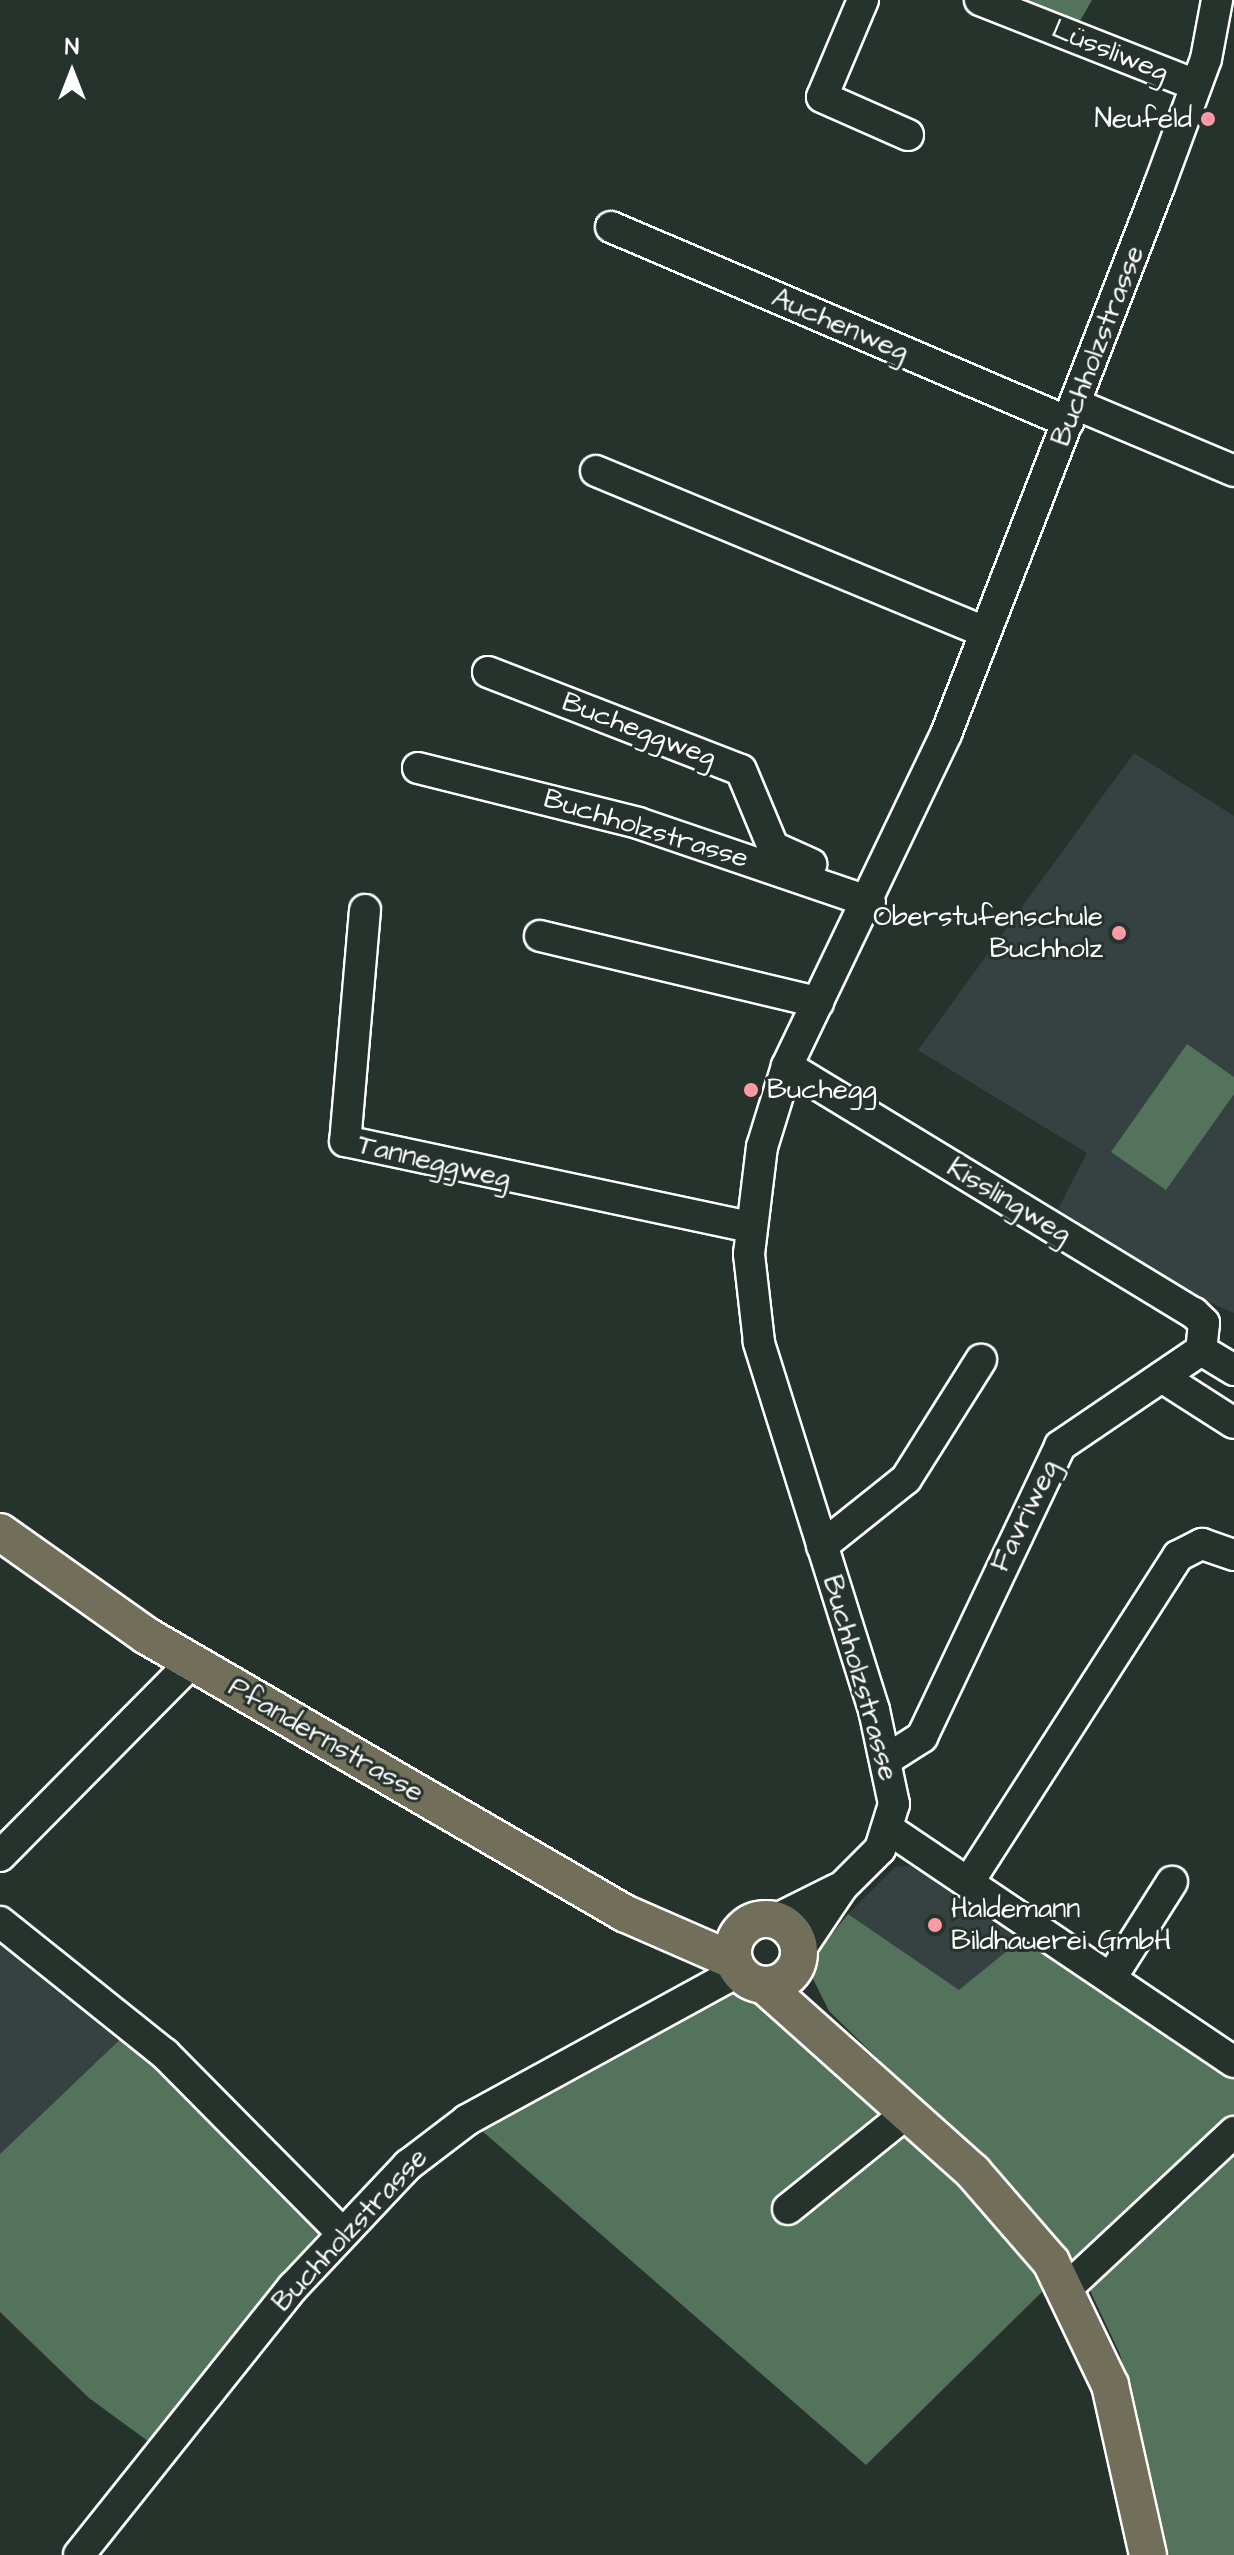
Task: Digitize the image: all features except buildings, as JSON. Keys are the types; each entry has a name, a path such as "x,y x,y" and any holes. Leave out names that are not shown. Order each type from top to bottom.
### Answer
{"main road":[{"name":"Pfandernstrasse","path":"0,1532 192,1662 614,1908 664,1929 751,1953"},
{"path":"751,1953 792,1931 820,2031"},
{"path":"751,1953 784,1980 798,1958"},
{"path":"751,1953 820,2031 1018,2218 1067,2288 1115,2403 1148,2555"}],"street":[{"path":"863,0 822,97 908,135"},
{"name":"Lüssliweg","path":"980,0 1201,72"},
{"name":"Buchholzstrasse","path":"798,1958 842,1887 890,1830 894,1804 886,1760 759,1342 750,1227 766,1129 787,1066 873,895 984,632 1201,72 1217,0"},
{"name":"Buchholzstrasse","path":"1201,72 1234,20"},
{"name":"Auchenweg","path":"611,227 1071,413 1234,471"},
{"path":"596,471 984,632"},
{"name":"Bucheggweg","path":"488,672 741,770 773,847 873,895"},
{"name":"Buchholzstrasse","path":"418,768 638,823 873,895"},
{"name":"Tanneggweg","path":"365,910 345,1141 750,1227"},
{"path":"540,936 818,1002"},
{"name":"Kisslingweg","path":"787,1066 1194,1313 1207,1337 1201,1350"},
{"path":"1201,1350 1234,1370"},
{"name":"Favriweg","path":"886,1760 922,1737 1060,1446 1201,1350"},
{"name":"Buchholzstrasse","path":"822,1546 906,1479 981,1360"},
{"path":"1162,1377 1234,1423"},
{"path":"970,1880 1178,1556 1202,1544 1234,1555"},
{"path":"0,1856 192,1662"},
{"path":"890,1830 970,1880 1234,2062"},
{"path":"1111,1978 1172,1882"},
{"name":"Buchholzstrasse","path":"79,2555 341,2232 447,2132 751,1953 842,1887"},
{"path":"0,1922 155,2045 341,2232"},
{"path":"788,2209 908,2112"},
{"path":"1067,2288 1234,2132"}],"shaded area":[{"name":"Oberstufenschule Buchholz","path":"1134,753 1234,816 1234,1313 1179,1289 1058,1209 1087,1153 918,1050"},
{"path":"914,1865 1029,1933 959,1991 848,1914 895,1867"},
{"path":"0,1927 132,2028 0,2154"}],"green space":[{"path":"1015,0 1092,0 1076,28"},
{"path":"1187,1044 1234,1077 1234,1094 1166,1190 1111,1152"},
{"path":"848,1914 959,1990 1029,1933 1234,2073 1234,2124 1074,2267 1030,2207 829,2011 813,1979 816,1954"},
{"path":"740,1991 765,1999 981,2196 1048,2286 866,2465 473,2123"},
{"path":"132,2028 320,2228 319,2241 156,2447 89,2398 0,2312 0,2154"},
{"path":"1234,2141 1234,2555 1169,2555 1120,2354 1084,2278"}],"place":[{"name":"Neufeld","path":"1208,119"},
{"name":"Oberstufenschule Buchholz","path":"1119,933"},
{"name":"Buchegg","path":"751,1090"},
{"name":"Haldemann Bildhauerei GmbH","path":"935,1925"}]}
